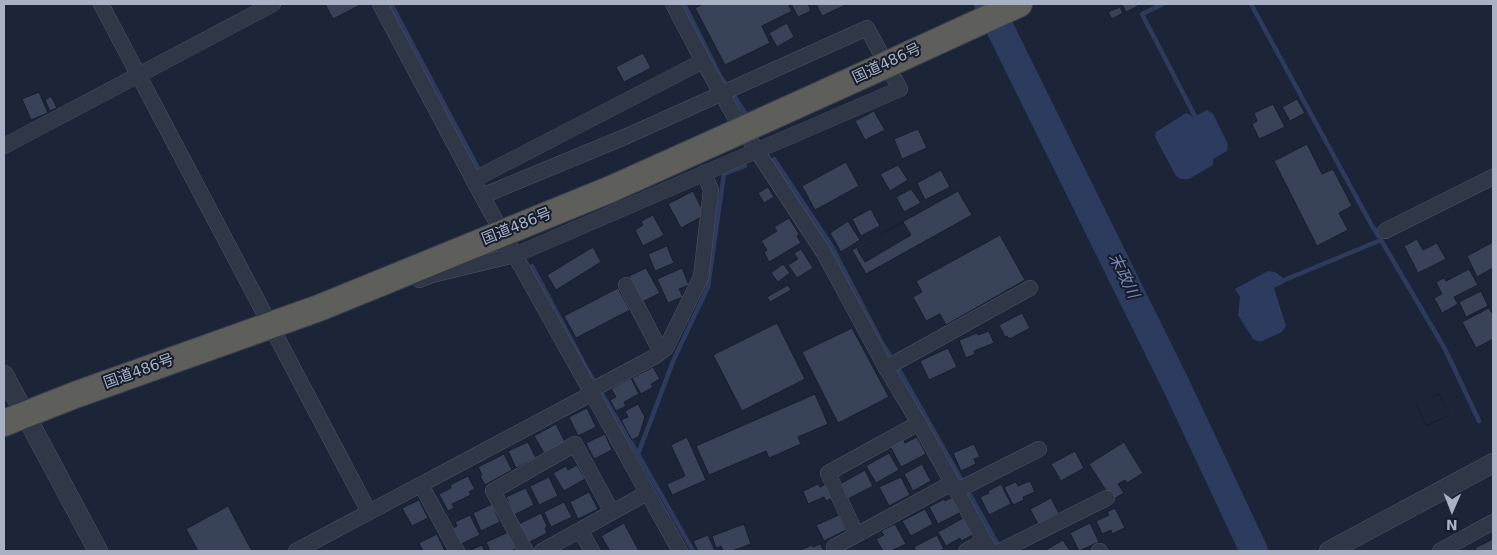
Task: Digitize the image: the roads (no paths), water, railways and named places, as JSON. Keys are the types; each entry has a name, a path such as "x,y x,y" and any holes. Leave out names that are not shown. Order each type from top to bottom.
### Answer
{"highway":[{"name":"国道486号","path":"14,419 334,302 611,189 1018,4"}],"street":[{"path":"101,4 369,512"},
{"path":"4,146 273,4"},
{"path":"380,4 482,196 594,390 647,493 680,551"},
{"path":"673,4 703,61 727,90 736,119 824,253 892,364 919,423 959,487 987,546 966,551"},
{"path":"334,302 383,293 432,275 515,255 900,89 867,28 627,136 482,196"},
{"path":"474,180 703,61"},
{"path":"296,551 421,485 654,357 666,348 701,277 711,190 704,172"},
{"path":"1385,231 1493,176"},
{"path":"626,285 661,352"},
{"path":"892,364 1030,288"},
{"path":"4,375 14,419 98,551"},
{"path":"856,534 828,473 919,423"},
{"path":"526,551 493,491 575,444 612,512"},
{"path":"836,551 834,547 856,534 1039,449"},
{"path":"1329,551 1493,463"},
{"path":"421,485 457,551"},
{"path":"542,551 647,493"},
{"path":"1003,550 1107,498"},
{"path":"1440,551 1493,522"},
{"path":"580,530 592,551"}],"water":[{"path":"1207,110 1213,114 1228,144 1227,151 1213,159 1213,165 1189,179 1181,179 1176,176 1155,137 1156,132 1186,113 1194,117"},
{"path":"1268,271 1275,272 1286,282 1274,288 1286,326 1282,332 1260,342 1253,339 1238,315 1240,297 1235,289"}],"waterway":[{"path":"391,4 479,170"},
{"path":"684,4 720,76 749,119"},
{"name":"末政川","path":"988,4 1177,387 1254,551"},
{"path":"1163,4 1142,14 1197,120"},
{"path":"1251,4 1371,224 1445,349 1479,421"},
{"path":"774,159 831,245 882,343 901,373 1000,548"},
{"path":"638,454 674,359 708,287 724,174 745,166"},
{"path":"1282,281 1381,240"},
{"path":"532,266 588,371 693,551"}]}
